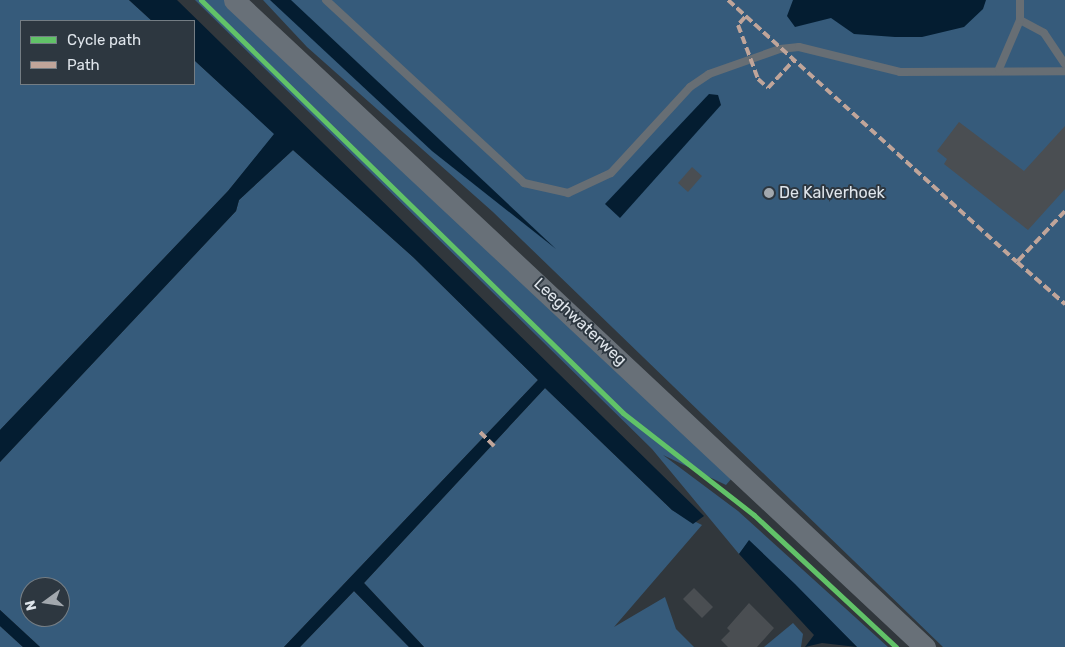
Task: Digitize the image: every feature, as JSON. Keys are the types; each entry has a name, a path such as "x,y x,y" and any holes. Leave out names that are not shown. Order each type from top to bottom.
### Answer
{"main road":[{"name":"Leeghwaterweg","path":"234,0 924,647"}],"lane":[{"path":"326,0 524,183 568,193 611,172 690,87 709,74 780,49 799,47 900,72 1065,71"},
{"path":"999,70 1020,20 1020,0"},
{"path":"1020,20 1044,33 1065,64"}],"shaded area":[{"path":"0,0 129,0 151,20 20,20 20,85 195,85 195,61 275,134 228,191 0,430"},
{"path":"129,0 177,0 704,516 693,524 672,510 545,388 364,583 424,647 409,647 354,591 300,647 284,647 538,380 413,257 293,150 239,200 236,211 0,462 0,430 228,191 274,134 195,61 195,20 151,20"},
{"path":"195,0 224,0 732,478 726,485 663,455 738,511 888,647 857,647 749,541 739,554 652,449"},
{"name":"De Kalverhoek","path":"263,0 1065,0 1065,647 943,647 493,212 307,47"},
{"path":"270,0 291,0 556,249 432,151"},
{"path":"793,0 986,0 983,9 964,27 922,37 895,37 854,34 831,18 795,27 787,16"},
{"path":"709,94 718,95 721,105 620,218 605,204"},
{"path":"293,150 413,257 538,380 284,647 40,647 0,610 0,462 236,211 239,200"},
{"path":"545,388 672,510 702,525 614,627 665,597 676,629 694,647 424,647 364,583"},
{"path":"749,540 857,647 822,643 805,647 814,635 739,554"},
{"path":"354,591 409,647 300,647"},
{"path":"0,610 40,647 23,647 0,626"},
{"path":"793,623 803,634 801,647 764,647"},
{"path":"0,626 23,647 0,647"}],"building":[{"path":"959,122 1024,171 1065,126 1065,189 1028,230 944,164 947,159 937,151"},
{"path":"692,167 702,176 688,192 678,183"},
{"path":"694,588 713,607 702,618 683,599"},
{"path":"749,603 774,628 757,647 728,647 721,640 730,631 727,628"}],"marked path":[{"path":"728,0 1017,262"},
{"path":"745,17 738,25 758,79 768,88 793,61"},
{"path":"1065,211 1017,262 1065,304"},
{"path":"480,432 494,446"}],"cycle path":[{"path":"201,0 623,413 754,515 896,647"}],"place":[{"name":"De Kalverhoek","path":"769,193"}]}
